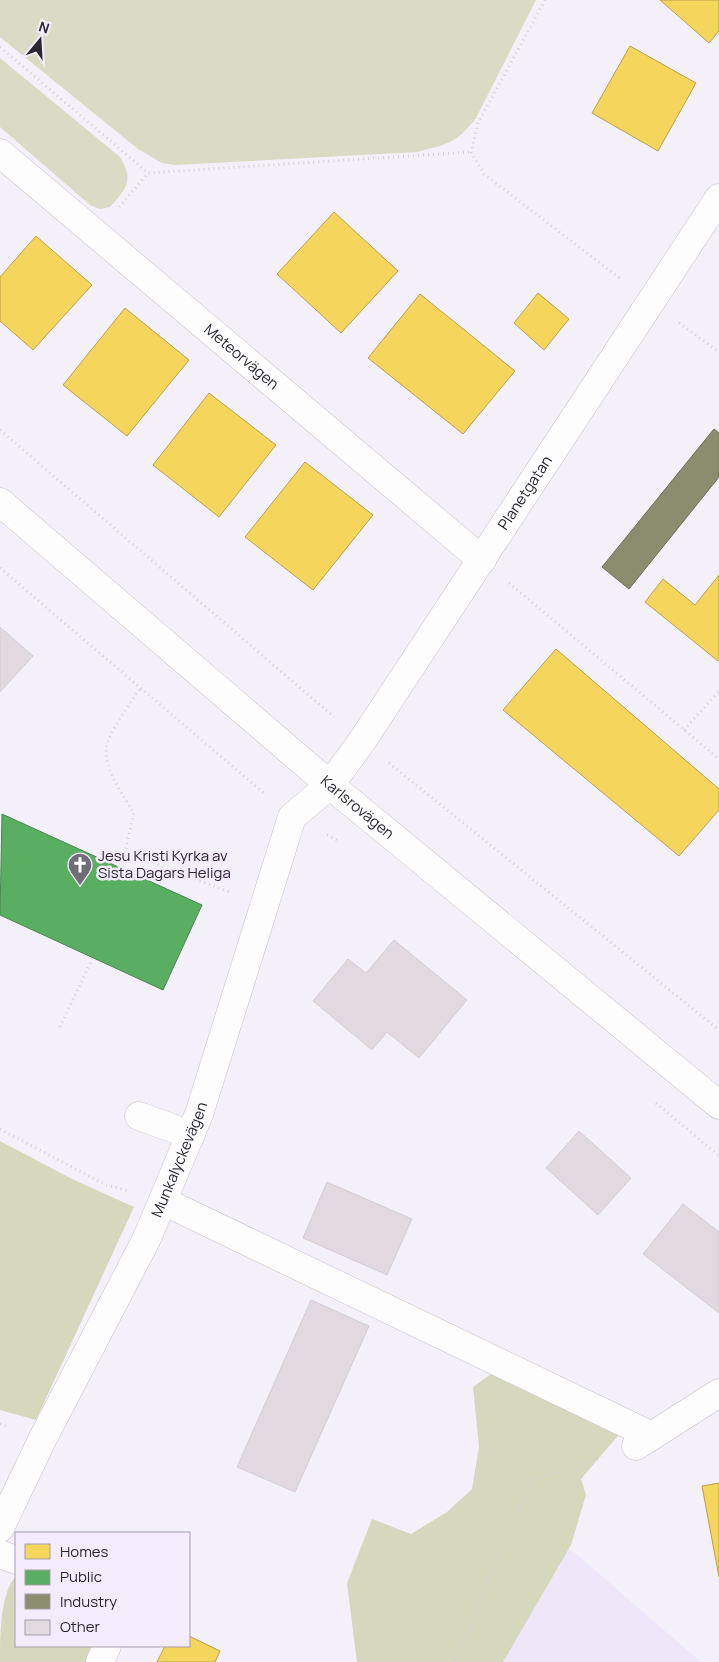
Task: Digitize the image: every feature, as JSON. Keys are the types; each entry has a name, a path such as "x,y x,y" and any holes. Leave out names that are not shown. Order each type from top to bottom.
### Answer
{"street":[{"name":"Meteorvägen","path":"0,153 482,560"},
{"name":"Planetgatan","path":"330,785 362,741 482,560 719,198"},
{"name":"Karlsrovägen","path":"0,502 330,785 719,1105"},
{"path":"292,817 330,785"},
{"name":"Munkalyckevägen","path":"0,1528 42,1440 147,1238 200,1114 292,817"},
{"path":"140,1116 191,1135"},
{"path":"163,1201 643,1440 719,1393"},
{"path":"0,1554 15,1560"},
{"path":"100,1662 106,1647"}],"path":[{"path":"545,0 478,123 471,152 484,174 650,302 719,352"},
{"path":"0,47 148,173 471,152"},
{"path":"95,234 148,173"},
{"path":"482,560 719,759"},
{"path":"0,568 292,817 344,844"},
{"path":"118,867 125,852 134,814 106,760 106,746 127,706 141,688"},
{"path":"684,730 719,691"},
{"path":"125,852 265,904"},
{"path":"60,1027 93,957"},
{"path":"650,1098 719,1156"},
{"path":"0,1129 106,1184 163,1201"},
{"path":"456,1662 475,1618 492,1569 534,1480 643,1440"}],"shaded area":[{"path":"552,1541 575,1553 701,1662 502,1662"}],"green space":[{"path":"0,0 536,0 476,118 463,133 450,142 417,152 175,165 162,163 138,149 0,37"},
{"path":"0,58 120,157 127,172 127,184 110,207 100,209 90,205 0,127"},
{"path":"0,1141 72,1179 134,1207 36,1420 0,1410"},
{"path":"499,1368 622,1431 581,1479 586,1495 571,1545 503,1662 357,1662 347,1583 372,1519 411,1534 447,1512 472,1489 479,1447 473,1387"},
{"path":"15,1578 15,1647 95,1647 88,1662 0,1662 2,1616 11,1584"}],"building: Homes":[{"path":"660,0 719,0 719,31 709,43"},
{"path":"630,46 696,83 658,151 592,113"},
{"path":"334,212 398,271 341,333 277,274"},
{"path":"36,236 92,285 33,350 0,321 0,277"},
{"path":"538,293 569,319 544,350 514,323"},
{"path":"420,294 515,371 463,434 368,358"},
{"path":"125,308 189,360 127,436 63,385"},
{"path":"209,393 276,445 219,517 153,465"},
{"path":"305,462 373,515 313,590 245,537"},
{"path":"719,575 718,661 645,602 663,579 695,605"},
{"path":"556,649 719,789 719,810 679,856 503,710"},
{"path":"719,1483 719,1577 702,1486"},
{"path":"190,1636 220,1651 215,1662 157,1662 164,1647 190,1647"}],"building: Public":[{"name":"Jesu Kristi Kyrka av Sista Dagars Heliga","path":"2,814 202,905 163,990 0,915"}],"building: Industry":[{"path":"714,429 719,433 719,477 629,589 602,567"}],"building: Other":[{"path":"0,627 33,656 0,692"},
{"path":"394,940 467,1000 419,1058 387,1032 372,1050 313,1001 348,959 366,973"},
{"path":"579,1131 631,1178 598,1215 546,1168"},
{"path":"327,1182 412,1219 387,1275 303,1238"},
{"path":"683,1204 719,1232 719,1313 643,1254"},
{"path":"311,1300 369,1326 295,1492 237,1467"}],"place":[{"name":"Jesu Kristi Kyrka av Sista Dagars Heliga","path":"80,886"}]}
